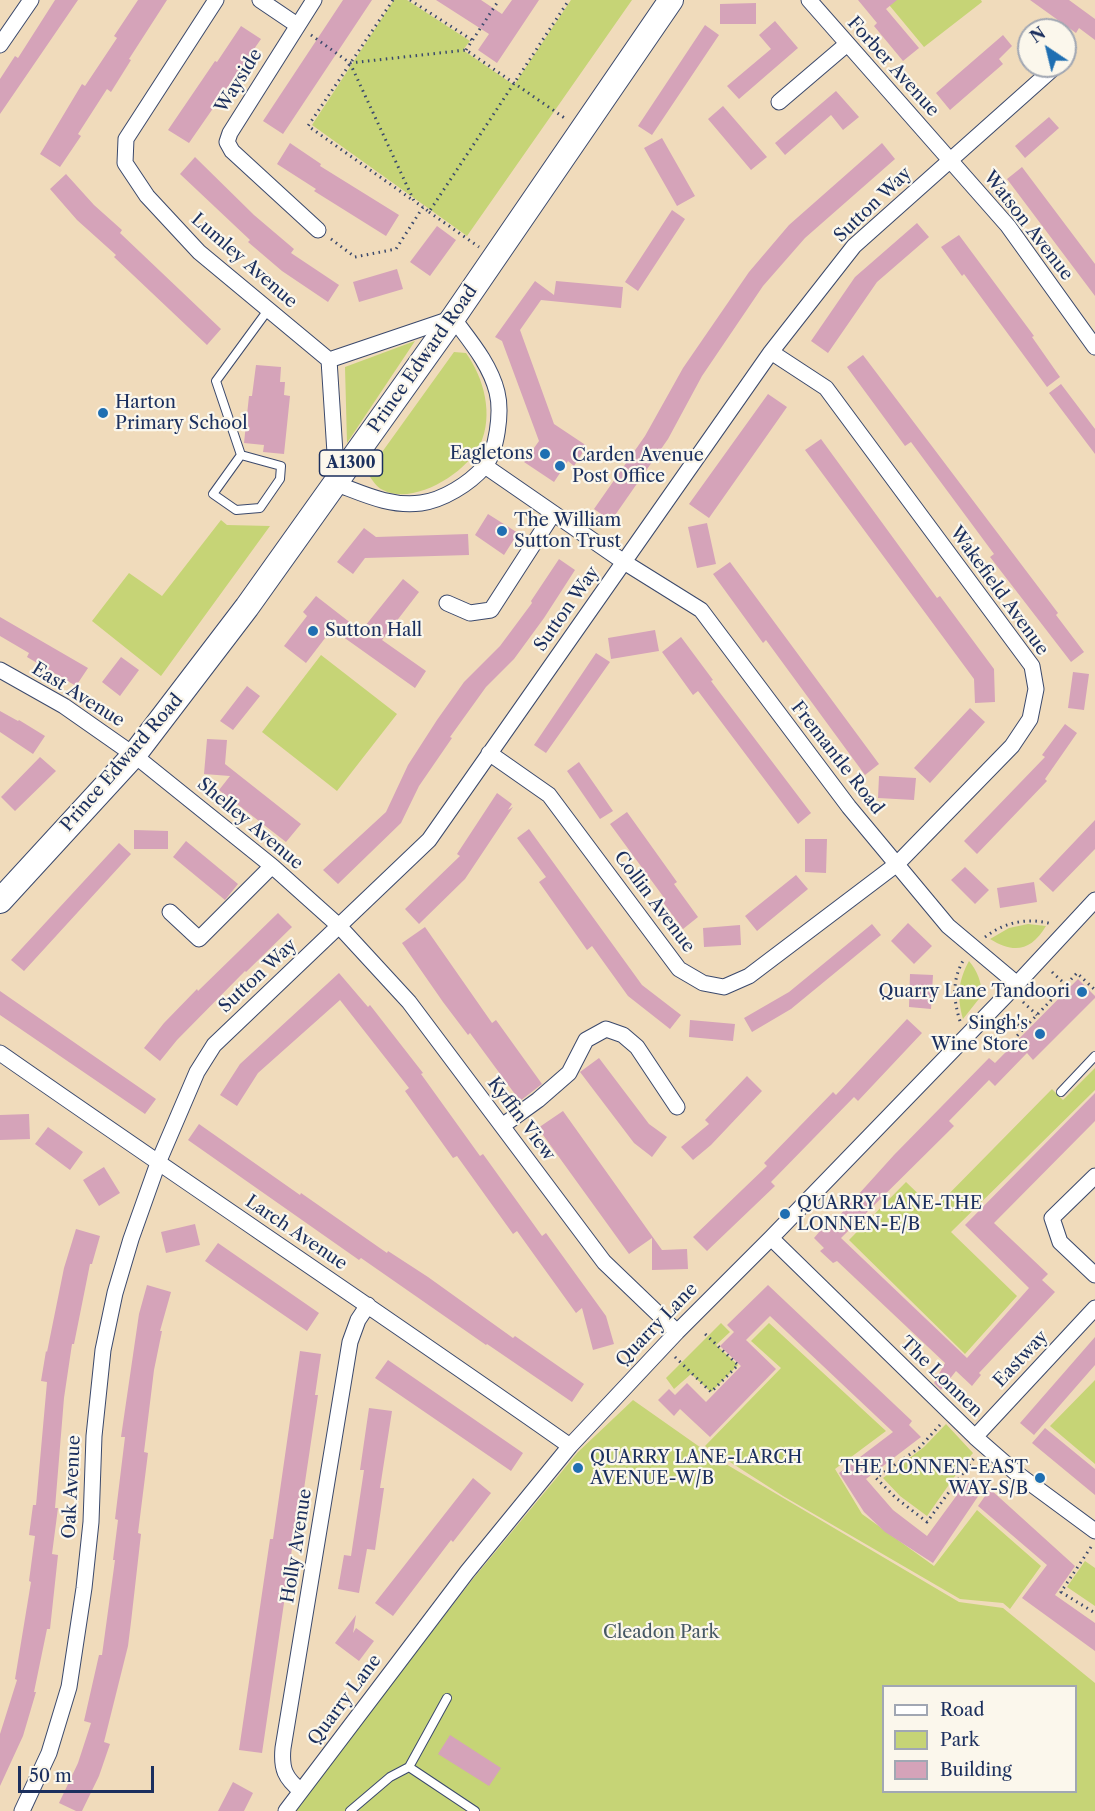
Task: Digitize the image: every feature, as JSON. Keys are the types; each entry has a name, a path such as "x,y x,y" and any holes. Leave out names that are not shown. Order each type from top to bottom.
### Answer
{"main road":[{"name":"Prince Edward Road","path":"0,901 134,754 247,607 337,484 453,318 671,0"}],"street":[{"path":"0,45 31,0"},
{"name":"Lumley Avenue","path":"216,0 126,139 125,163 147,196 199,252 329,360"},
{"path":"260,0 297,26"},
{"name":"Wayside","path":"315,0 230,133 227,142 232,151 318,230"},
{"name":"Forber Avenue","path":"808,0 950,160"},
{"path":"779,102 847,44"},
{"name":"Sutton Way","path":"158,1163 197,1072 214,1045 429,840 771,352 854,246 1042,78"},
{"name":"Watson Avenue","path":"950,160 1008,226 1095,347"},
{"path":"453,318 489,370 498,394 499,427 485,466 460,487 441,497 422,503 379,501 337,484 329,360 453,318"},
{"name":"Wakefield Avenue","path":"771,352 826,388 1032,666 1036,689 1030,719 1012,746 897,864"},
{"name":"Fremantle Road","path":"485,466 624,562 701,610 849,807 948,926 1017,984"},
{"path":"447,603 470,613 491,610 553,514"},
{"name":"East Avenue","path":"0,670 64,706 134,754"},
{"name":"Collin Avenue","path":"489,753 549,795 679,969 703,983 724,987 749,976 897,864"},
{"name":"Shelley Avenue","path":"134,754 272,866 339,926"},
{"path":"170,912 199,939 272,866"},
{"name":"Quarry Lane","path":"286,1811 467,1572 570,1446 689,1319 771,1238 1017,984 1095,900"},
{"name":"Kyffin View","path":"339,926 409,1002 604,1262 677,1332"},
{"path":"502,1126 538,1100 569,1073 586,1040 606,1029 623,1035 637,1047 677,1107"},
{"name":"Larch Avenue","path":"0,1053 570,1446"},
{"name":"Oak Avenue","path":"22,1811 49,1753 69,1687 91,1522 94,1436 103,1350 115,1293 158,1163"},
{"path":"1095,1176 1052,1218 1060,1242 1095,1275"},
{"name":"The Lonnen","path":"771,1238 980,1441 1015,1472 1095,1532"},
{"name":"Holly Avenue","path":"301,1791 287,1779 284,1773 283,1749 350,1342 358,1320 368,1305"},
{"name":"Eastway","path":"980,1441 1095,1308"}],"lane":[{"path":"241,455 216,381 268,310"},
{"path":"241,455 281,466 280,479 260,507 236,510 213,494 241,455"},
{"path":"1061,1092 1095,1056"},
{"path":"350,1811 390,1777 409,1767 447,1698"},
{"path":"409,1767 475,1811"}],"path":[{"path":"393,0 308,126 494,258"},
{"path":"410,0 472,40"},
{"path":"466,50 499,0"},
{"path":"429,212 569,0"},
{"path":"297,26 350,63 414,201"},
{"path":"350,63 466,50 581,130"},
{"path":"318,230 355,257 396,249 423,207"},
{"path":"1049,969 1066,985"},
{"path":"1013,1040 1077,973 1095,990"},
{"path":"1021,1001 1037,1015"},
{"path":"1009,1016 1023,1030"},
{"path":"664,1346 711,1392 738,1365 689,1319"},
{"path":"951,1413 919,1448 876,1478 896,1498 927,1522 980,1441"},
{"path":"1095,1540 1061,1592 1095,1613"}],"green space":[{"path":"394,0 407,0 470,41 463,50 514,85 571,0 632,0 467,236 312,125"},
{"path":"885,0 981,0 982,2 924,47"},
{"path":"415,341 347,443 345,367"},
{"path":"454,352 466,353 482,385 486,421 480,445 463,466 438,484 409,494 395,494 383,490 367,473"},
{"path":"221,520 227,525 270,526 161,676 92,621 129,573 162,596"},
{"path":"321,655 397,714 337,791 262,732"},
{"path":"1028,924 1046,926 1034,941 1021,948 1007,947 990,939 1009,928"},
{"path":"969,961 975,969 982,995 963,1019 960,989"},
{"path":"1095,1068 1095,1090 951,1232 1017,1296 965,1354 849,1240 906,1182 934,1209 1052,1089 1063,1100"},
{"path":"721,1323 730,1332 716,1345 738,1365 711,1392 691,1374 674,1389 666,1378"},
{"path":"769,1323 886,1431 835,1469 862,1514 934,1566 977,1510 1041,1566 1010,1609 1003,1603 960,1599 783,1496 705,1446 781,1368 751,1341"},
{"path":"1095,1380 1095,1464 1050,1426"},
{"name":"Cleadon Park","path":"633,1400 714,1457 959,1602 1003,1608 1095,1683 1095,1811 294,1811 472,1580 578,1452"},
{"path":"946,1424 973,1453 927,1516 900,1496 883,1478 924,1447"},
{"path":"1085,1561 1095,1568 1095,1606 1067,1587"}],"building":[{"path":"55,0 78,0 0,114 0,79 15,56 18,58"},
{"path":"138,0 167,0 111,92 107,89 78,134 81,136 60,167 40,154 82,84 85,86 117,38 114,36"},
{"path":"343,0 372,0 283,134 263,121"},
{"path":"436,0 481,0 502,14 512,0 539,0 497,63 478,50 489,34"},
{"path":"858,0 897,0 886,9 919,48 903,61 874,26 877,23"},
{"path":"1030,0 1069,0 1095,19 1095,40 1079,28 1077,31 1077,18 1055,18"},
{"path":"756,3 756,24 720,24 720,4"},
{"path":"775,21 798,48 739,99 727,86 771,49 759,35"},
{"path":"705,25 719,35 652,135 638,126"},
{"path":"241,26 261,39 189,143 168,130"},
{"path":"1003,35 1012,46 999,59 1003,64 950,110 936,93"},
{"path":"836,91 859,117 843,130 831,115 785,155 775,143"},
{"path":"723,106 767,157 751,170 708,119"},
{"path":"1049,117 1059,128 1025,158 1015,146"},
{"path":"662,138 695,196 677,206 644,148"},
{"path":"290,143 321,164 320,166 399,215 386,236 314,191 316,189 277,164"},
{"path":"882,143 895,159 805,238 763,286 702,376 668,439 611,521 594,509 645,436 683,368 749,272 789,225"},
{"path":"195,157 254,215 294,249 291,253 339,285 328,302 282,271 248,242 250,240 180,174"},
{"path":"1022,167 1095,264 1095,296 1007,179"},
{"path":"66,174 94,205 122,230 120,233 221,329 207,345 114,257 116,255 77,220 50,189"},
{"path":"672,210 685,219 638,291 625,282"},
{"path":"917,223 929,237 877,282 828,353 811,341 855,277"},
{"path":"437,226 456,240 430,276 410,262"},
{"path":"959,235 1034,336 1032,337 1060,377 1047,387 964,274 962,276 941,247"},
{"path":"397,269 403,289 359,302 353,282"},
{"path":"535,281 554,295 556,281 623,287 621,308 541,300 520,330 554,424 587,446 574,466 568,461 554,482 524,462 539,441 502,341 495,337"},
{"path":"863,355 1058,613 1056,615 1084,652 1071,662 990,557 994,554 911,442 905,446 847,367"},
{"path":"256,365 281,367 280,382 285,382 284,395 290,396 284,454 263,452 264,445 244,443 249,396 252,396"},
{"path":"1061,384 1095,429 1095,454 1049,393"},
{"path":"768,394 787,407 709,518 689,504"},
{"path":"821,439 937,598 940,596 994,669 995,702 975,703 974,679 805,450"},
{"path":"488,514 518,533 504,555 475,535"},
{"path":"707,523 716,564 697,568 688,527"},
{"path":"364,528 376,537 468,534 469,555 365,558 353,574 337,562"},
{"path":"559,559 575,570 544,618 514,659 486,687 450,737 452,738 419,786 401,823 338,884 323,870 386,812 408,765 437,720 464,682 500,646 532,603 531,601"},
{"path":"730,562 879,764 865,775 766,640 763,643 713,574"},
{"path":"403,579 419,592 382,640 426,671 415,688 332,629 306,663 284,646 307,616 303,612 316,596 361,631"},
{"path":"0,617 88,668 76,686 27,657 29,653 0,636"},
{"path":"655,630 659,651 611,659 608,638"},
{"path":"681,637 713,680 711,681 811,813 798,824 698,691 693,695 662,652"},
{"path":"596,653 610,662 546,753 534,745"},
{"path":"121,657 139,670 120,696 102,682"},
{"path":"1073,672 1089,674 1084,710 1068,708"},
{"path":"247,686 260,696 233,730 220,721"},
{"path":"970,708 985,722 930,783 914,768"},
{"path":"0,711 45,736 33,754 0,732"},
{"path":"1065,724 1077,733 1045,779 1047,781 977,854 964,841 1045,757 1042,755"},
{"path":"207,739 227,740 225,764 301,824 286,842 219,790 230,776 204,774"},
{"path":"40,757 56,771 15,811 1,797"},
{"path":"579,762 613,811 600,819 567,771"},
{"path":"879,776 916,778 914,800 878,798"},
{"path":"497,793 512,804 508,810 513,807 465,879 419,924 405,909 460,856 457,854"},
{"path":"627,812 677,882 674,884 698,917 683,929 662,901 665,899 610,824"},
{"path":"1095,820 1095,849 1053,892 1039,879"},
{"path":"529,829 642,985 681,1015 670,1029 628,996 592,946 587,950 539,882 546,877 517,838"},
{"path":"134,830 168,831 168,849 134,849"},
{"path":"805,839 827,839 826,873 805,872"},
{"path":"186,841 238,884 225,900 173,857"},
{"path":"119,843 131,854 24,971 11,960"},
{"path":"965,867 989,890 975,904 951,880"},
{"path":"796,875 808,889 757,931 745,916"},
{"path":"1034,882 1037,902 1000,908 997,888"},
{"path":"278,913 292,927 177,1040 160,1061 144,1048 164,1023 197,989 198,991"},
{"path":"908,923 932,946 914,964 891,941"},
{"path":"872,924 881,935 791,1009 752,1032 744,1018 789,992"},
{"path":"740,925 741,945 704,947 703,928"},
{"path":"425,927 492,1023 496,1020 542,1084 520,1101 470,1033 468,1035 443,1002 402,943"},
{"path":"339,973 368,1007 370,1005 423,1073 421,1074 480,1156 483,1154 542,1236 546,1233 606,1316 614,1344 593,1350 582,1308 576,1313 517,1231 513,1234 457,1156 453,1158 405,1091 409,1088 340,1000 258,1073 237,1106 220,1095 240,1064"},
{"path":"910,974 933,975 931,1009 909,1007"},
{"path":"1078,979 1095,998 1033,1060 1027,1053 995,1086 989,1080 949,1121 954,1126 841,1238 967,1358 1029,1288 965,1225 1095,1093 1095,1121 994,1223 1048,1274 1042,1280 1055,1292 979,1373 981,1375 972,1386 956,1371 941,1390 934,1383 945,1363 837,1261 833,1263 820,1251 824,1248 814,1238 826,1224 829,1227 894,1155 989,1058 995,1063"},
{"path":"0,991 156,1099 145,1114 0,1015"},
{"path":"907,1019 922,1033 858,1101 854,1097 771,1182 775,1186 707,1251 693,1237 767,1166 764,1163 833,1092 836,1095"},
{"path":"690,1020 735,1024 733,1041 689,1037"},
{"path":"599,1058 649,1124 667,1137 652,1157 634,1143 580,1072"},
{"path":"747,1076 762,1091 711,1145 693,1160 681,1147 709,1124 705,1120"},
{"path":"563,1111 662,1250 687,1249 688,1269 652,1270 652,1238 629,1254 538,1128"},
{"path":"29,1114 30,1139 0,1140 0,1115"},
{"path":"199,1124 300,1195 301,1193 387,1253 388,1251 428,1277 513,1338 515,1336 584,1384 572,1402 361,1258 359,1260 188,1140"},
{"path":"48,1127 83,1152 70,1170 35,1144"},
{"path":"104,1167 120,1193 99,1206 83,1180"},
{"path":"195,1224 200,1245 166,1253 161,1232"},
{"path":"76,1229 100,1236 92,1264 90,1264 74,1344 72,1344 64,1398 55,1508 58,1508 52,1554 58,1555 50,1629 47,1629 34,1692 36,1692 23,1736 0,1786 0,1734 17,1680 15,1679 31,1582 29,1581 35,1536 29,1535 33,1505 36,1505 47,1382 41,1381 64,1268"},
{"path":"218,1243 319,1313 307,1331 205,1261"},
{"path":"147,1285 171,1292 160,1331 162,1331 154,1370 144,1452 148,1453 128,1646 104,1742 110,1744 99,1776 82,1811 76,1811 59,1803 78,1763 91,1723 84,1721 99,1655 102,1655 115,1560 113,1560 118,1520 115,1519 125,1437 121,1437 139,1314"},
{"path":"768,1285 912,1421 909,1425 921,1437 866,1479 893,1510 927,1536 957,1495 954,1492 966,1479 981,1492 933,1563 885,1532 864,1512 839,1473 893,1432 770,1316 746,1340 776,1369 710,1437 680,1409 674,1416 658,1400 669,1389 675,1395 687,1383 706,1402 741,1366 720,1346 734,1332 727,1325"},
{"path":"1095,1337 1095,1365 1034,1435 1020,1423"},
{"path":"300,1351 321,1354 315,1395 318,1395 298,1529 295,1528 262,1753 239,1750"},
{"path":"388,1360 523,1453 511,1471 375,1378"},
{"path":"369,1408 392,1411 380,1488 384,1488 375,1550 367,1549 359,1593 338,1589 344,1555 351,1556 364,1470 360,1470"},
{"path":"1045,1428 1095,1469 1095,1495 1032,1443"},
{"path":"473,1478 491,1493 453,1542 451,1540 393,1616 375,1603"},
{"path":"990,1489 1075,1566 1055,1595 1095,1623 1095,1651 1022,1598 1047,1565 978,1506"},
{"path":"356,1615 353,1633 356,1628 374,1641 359,1661 335,1643"},
{"path":"450,1735 501,1768 489,1786 438,1754"},
{"path":"233,1782 253,1793 244,1811 218,1811"}],"place":[{"name":"Harton Primary School","path":"103,413"},
{"name":"Eagletons","path":"545,454"},
{"name":"Carden Avenue Post Office","path":"560,466"},
{"name":"The William Sutton Trust","path":"502,531"},
{"name":"Sutton Hall","path":"313,631"},
{"name":"Quarry Lane Tandoori","path":"1082,992"},
{"name":"Singh's Wine Store","path":"1040,1034"},
{"name":"QUARRY LANE-THE LONNEN-E/B","path":"785,1214"},
{"name":"QUARRY LANE-LARCH AVENUE-W/B","path":"578,1468"},
{"name":"THE LONNEN-EAST WAY-S/B","path":"1040,1478"}]}
